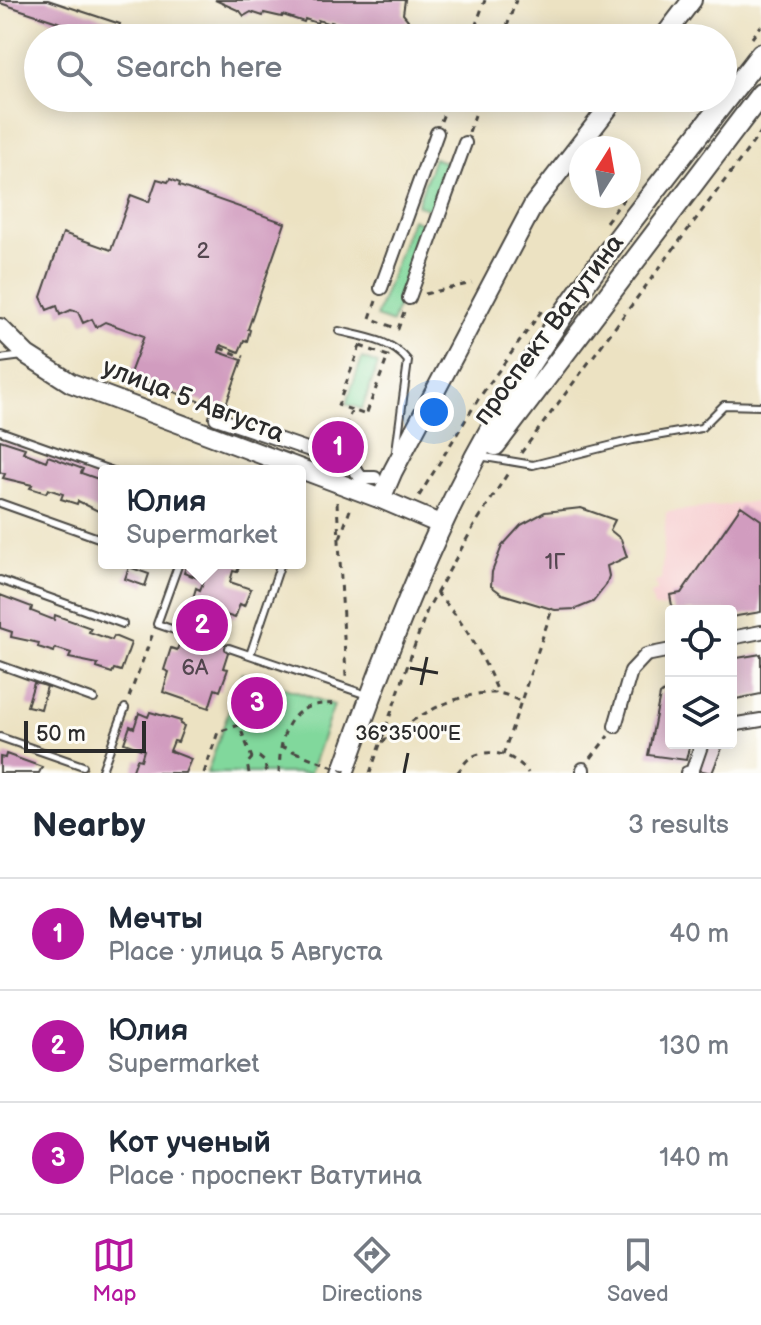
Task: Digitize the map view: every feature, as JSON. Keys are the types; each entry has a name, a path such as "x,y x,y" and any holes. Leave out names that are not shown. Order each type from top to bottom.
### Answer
{"main road":[{"name":"проспект Ватутина","path":"737,86 761,54"},
{"name":"проспект Ватутина","path":"464,482 526,405 761,94"},
{"name":"проспект Ватутина","path":"343,773 418,574 509,398 563,315 717,112"}],"street":[{"path":"674,24 692,0"},
{"path":"381,499 534,204 605,112"},
{"path":"381,288 437,133"},
{"path":"409,297 465,143"},
{"name":"улица 5 Августа","path":"0,328 27,355 71,383 363,482 381,499 442,525"},
{"path":"216,418 353,459 363,482"},
{"path":"737,637 761,632"},
{"path":"615,726 631,671 646,655 665,651"},
{"path":"737,724 761,720"},
{"path":"687,773 692,772 700,749"}],"lane":[{"path":"339,331 399,349 408,361 393,471"},
{"path":"0,359 27,355"},
{"path":"485,457 533,465 633,440 701,428 724,405 761,406"},
{"path":"0,431 98,466"},
{"path":"0,503 98,538"},
{"path":"177,569 157,624 183,633"},
{"path":"250,655 279,569"},
{"path":"0,580 123,624"},
{"path":"229,648 370,697"},
{"path":"0,665 94,699"},
{"path":"101,773 125,708"},
{"path":"0,737 83,766"}],"path":[{"path":"476,24 485,0"},
{"path":"508,24 516,0"},
{"path":"437,133 445,112"},
{"path":"465,143 476,112"},
{"path":"370,773 427,610 474,526 540,425 761,132"},
{"path":"599,232 617,208"},
{"path":"381,288 370,318 398,329 409,297 478,282"},
{"path":"411,497 424,491 479,398 544,309"},
{"path":"360,346 338,405 351,410 366,415 388,356"},
{"path":"220,348 244,357"},
{"path":"345,427 351,410"},
{"path":"318,448 327,429 345,427 356,440 353,459"},
{"path":"339,541 363,482"},
{"path":"337,490 346,676"},
{"path":"436,592 462,622 482,654 498,692"},
{"path":"503,755 552,609"},
{"path":"132,691 157,624"},
{"path":"380,744 405,724 431,710 473,696 498,692 520,701"},
{"path":"279,773 281,746 290,722 299,711 310,705 337,704"},
{"path":"204,773 218,732 239,725 252,758"},
{"path":"583,771 615,726"},
{"path":"281,746 349,773"},
{"path":"457,773 471,757 489,753 503,755 522,764 528,773"},
{"path":"247,773 247,764 252,758 259,757 265,762 266,770 263,773"}],"shaded area":[{"path":"761,501 761,612 737,616 737,605 665,605 654,608 651,594 657,591 655,582 661,580 666,512"}],"green space":[{"path":"434,158 449,164 432,210 417,205"},
{"path":"412,219 427,225 392,323 376,317"},
{"path":"362,358 378,364 362,409 346,404"},
{"path":"242,673 334,705 310,773 207,773"}],"building":[{"path":"0,0 48,0 120,24 64,24 0,3"},
{"path":"215,0 405,0 403,14 408,20 406,24 330,24 264,13 263,16 251,12 244,16 240,11"},
{"path":"157,179 168,182 170,179 180,183 179,186 285,223 248,329 247,341 244,340 239,352 221,345 219,352 242,360 224,410 129,376 144,336 105,322 96,327 92,319 83,323 78,312 71,310 60,315 57,306 47,310 41,297 63,233 111,250 131,195 149,202"},
{"path":"0,440 25,448 23,452 46,461 48,456 83,469 81,473 98,479 98,511 78,501 77,504 61,499 63,494 48,489 46,493 30,488 32,485 3,478 5,474 0,472"},
{"path":"741,506 761,520 761,612 737,616 737,605 672,605 670,595 681,593"},
{"path":"581,508 615,520 610,530 621,539 627,557 607,566 609,576 606,585 593,602 576,609 555,610 502,594 491,586 492,572 502,546 521,525 545,512"},
{"path":"128,569 149,574 145,586 125,579"},
{"path":"185,569 238,569 233,571 230,582 251,589 235,618 226,615 224,619 193,610 194,606 191,605 196,588 200,590 204,580 184,573"},
{"path":"0,595 32,607 31,611 54,620 55,615 91,628 89,632 112,640 114,636 131,643 121,671 114,669 112,673 97,668 98,664 69,658 71,653 55,648 54,652 38,647 39,643 11,637 12,632 0,628"},
{"path":"184,630 230,646 223,668 228,669 220,691 215,689 209,708 163,692 169,672 164,670 171,648 177,650"},
{"path":"761,654 761,694 737,699 737,658"},
{"path":"34,683 47,686 41,709 27,706"},
{"path":"665,691 665,749 689,749 686,760 648,755 660,695"},
{"path":"150,712 181,721 180,724 184,726 178,742 174,741 170,751 191,759 185,773 132,773 144,750 124,743 139,713 148,717"},
{"path":"706,749 722,749 712,773 698,770"},
{"path":"6,754 42,767 39,773 0,773 0,757 5,758"}],"place":[{"name":"Мечты","path":"338,447"},
{"name":"Юлия","path":"202,625"},
{"name":"Кот ученый","path":"257,703"}]}
